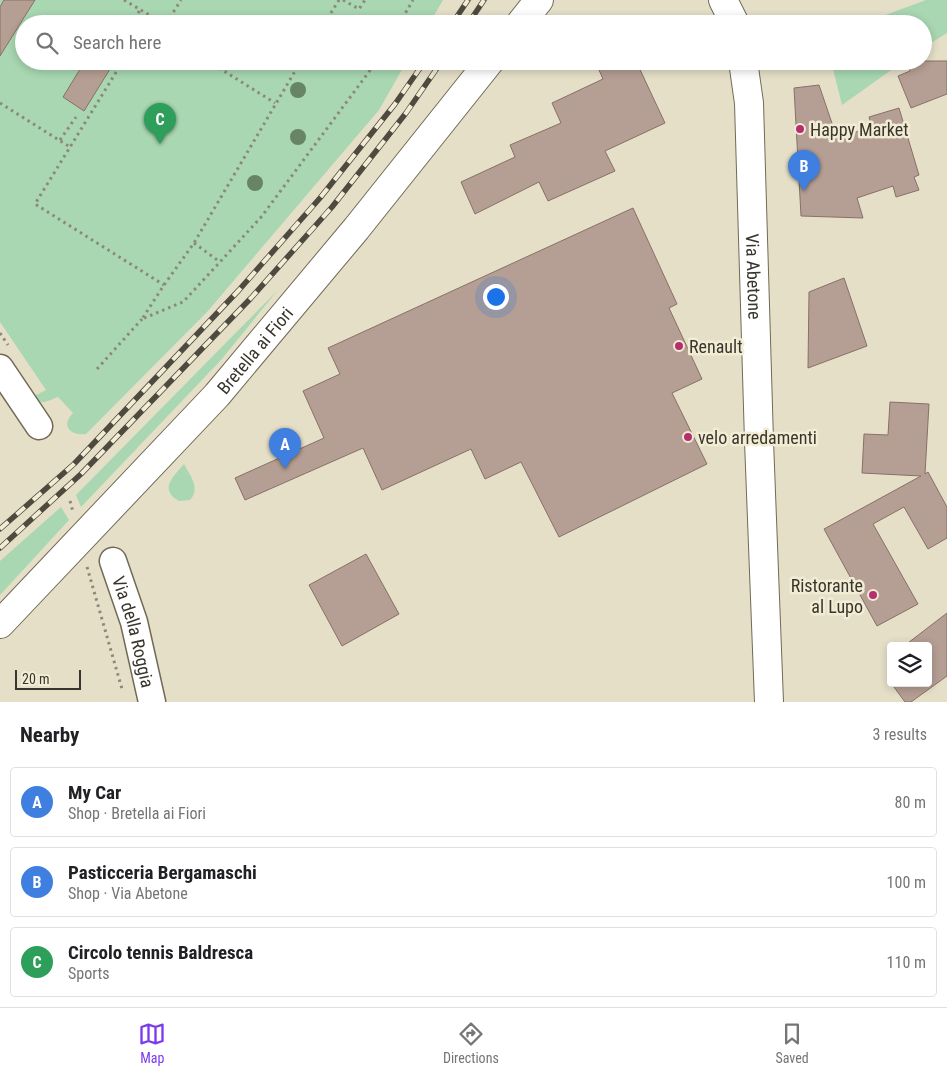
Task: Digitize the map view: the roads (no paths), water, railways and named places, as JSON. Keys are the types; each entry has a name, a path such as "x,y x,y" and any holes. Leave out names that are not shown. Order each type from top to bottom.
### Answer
{"main road":[{"path":"527,15 539,0"},
{"path":"723,0 730,15"},
{"path":"738,0 739,15"},
{"name":"Bretella ai Fiori","path":"0,624 217,395 356,230 483,70"},
{"name":"Via Abetone","path":"745,70 749,103 769,702"}],"street":[{"path":"3,379 38,426"},
{"name":"Via della Roggia","path":"113,561 134,622 152,702"}],"railway":[{"path":"458,15 468,0"},
{"path":"474,15 484,0"},
{"path":"0,529 74,464 239,290 320,198 395,104 419,70"},
{"path":"0,548 81,474 251,298 332,207 406,113 436,70"}],"place":[{"name":"Happy Market","path":"800,129"},
{"name":"Circolo tennis Baldresca","path":"160,144"},
{"name":"Pasticceria Bergamaschi","path":"804,191"},
{"name":"Renault","path":"679,346"},
{"name":"velo arredamenti","path":"688,437"},
{"name":"My Car","path":"285,469"},
{"name":"Ristorante al Lupo","path":"873,595"}]}
